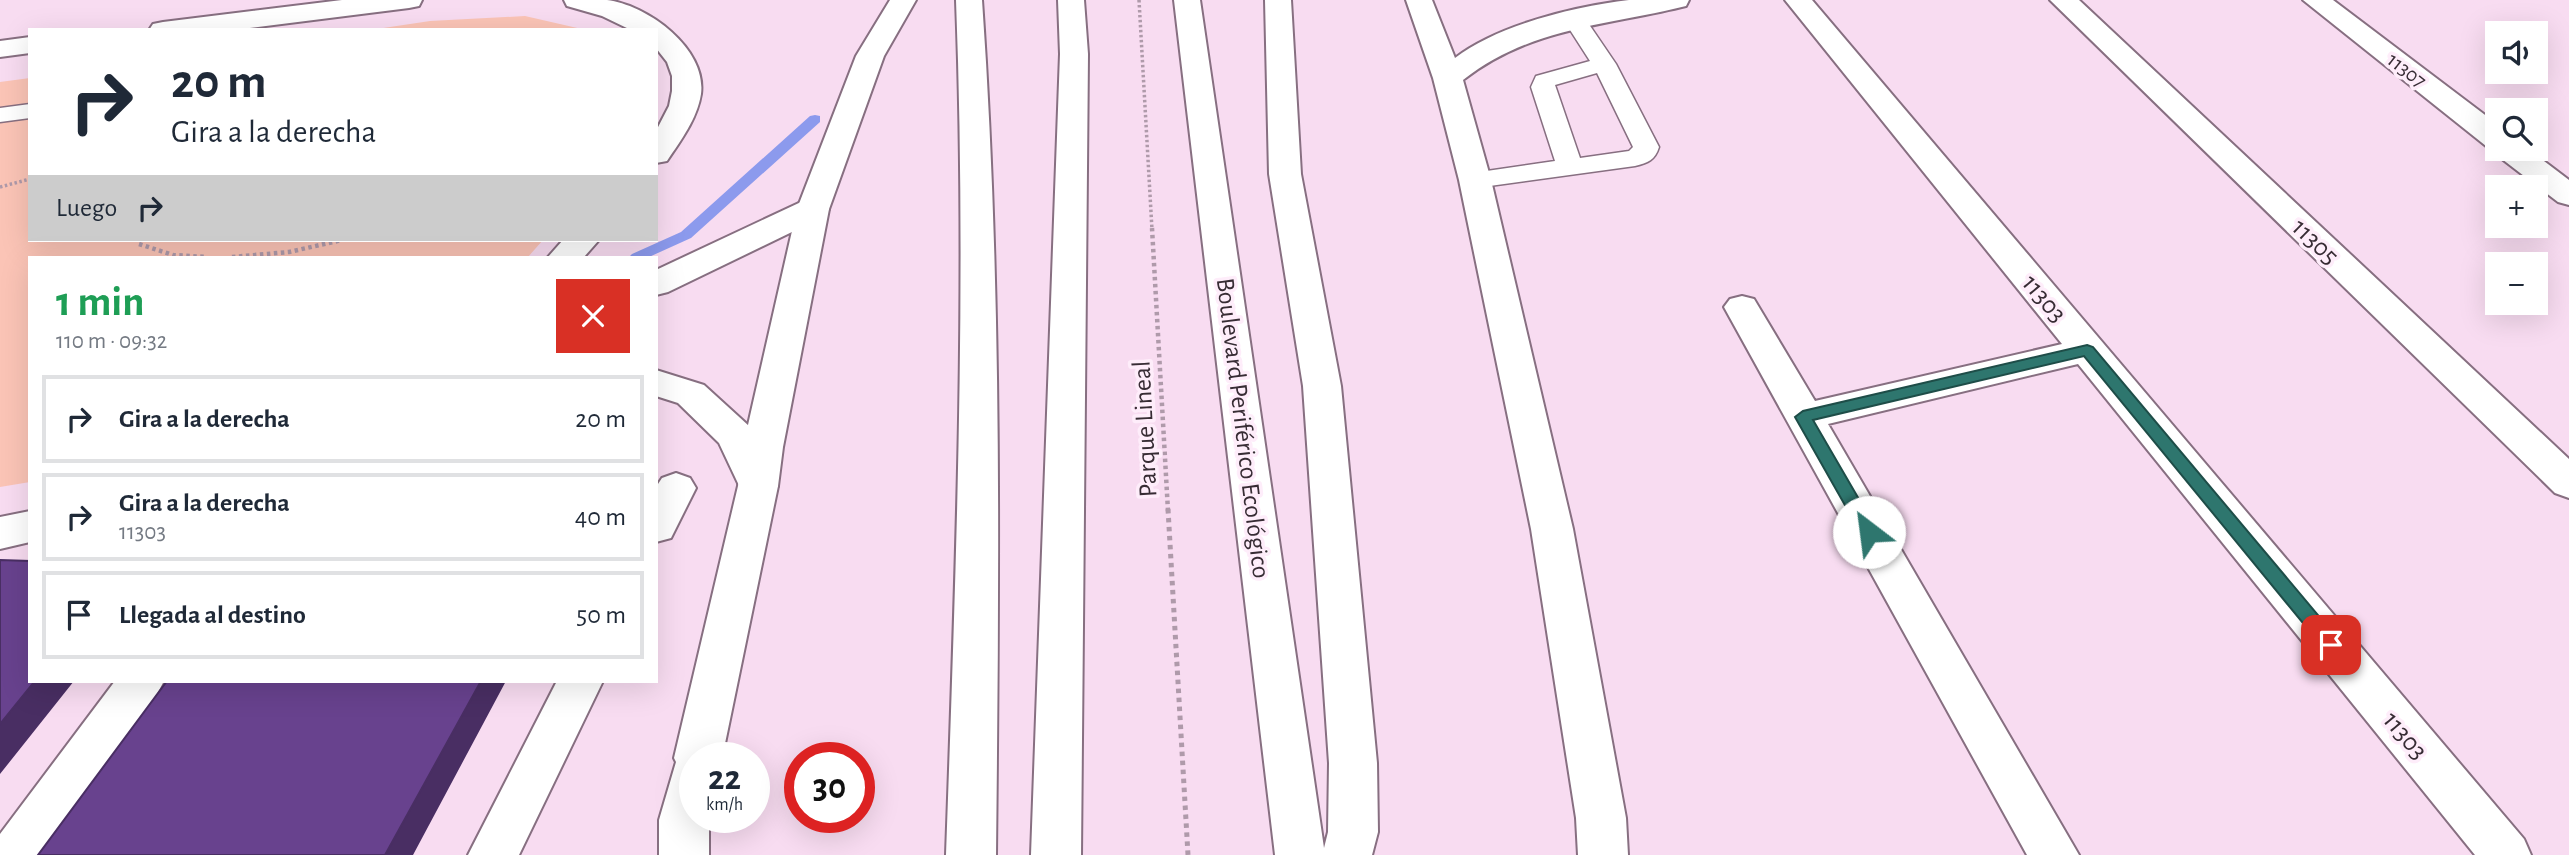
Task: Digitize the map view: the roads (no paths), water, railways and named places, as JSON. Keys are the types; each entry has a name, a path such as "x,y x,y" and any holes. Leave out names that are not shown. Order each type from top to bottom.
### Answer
{"main road":[{"path":"179,28 409,0"},
{"path":"577,0 612,10 649,28"},
{"path":"702,742 758,486 763,447 813,209 870,56 903,0"},
{"path":"969,0 973,62 981,394 971,855"},
{"path":"1056,855 1074,54 1071,0"},
{"name":"Boulevard Periférico Ecológico","path":"1187,0 1300,855"},
{"path":"1278,0 1285,174 1322,386 1352,750 1353,832 1347,855"},
{"path":"1419,0 1448,78 1475,180 1552,530 1601,818 1603,855"},
{"path":"1448,78 1481,53 1524,34 1574,19 1676,0"},
{"name":"11303","path":"1798,0 2505,855"},
{"name":"11305","path":"2063,0 2569,483"},
{"name":"11307","path":"2316,0 2485,130"},
{"path":"658,34 685,65 688,77 680,116 658,151"},
{"path":"0,49 28,45"},
{"path":"2525,161 2569,195"},
{"path":"658,283 813,209"},
{"path":"566,256 580,242"},
{"path":"1742,307 2054,855"},
{"path":"1803,417 2087,350"},
{"path":"658,384 691,394 735,436 758,486"},
{"path":"658,523 676,488"},
{"path":"0,533 28,526"},
{"path":"14,855 140,683"},
{"path":"493,855 579,683"},
{"path":"684,833 684,855"}],"lane":[{"path":"1475,180 1635,158 1644,154 1646,146 1604,64 1574,19"},
{"path":"1570,167 1542,87 1544,81 1604,64"},
{"path":"0,115 28,111"}],"waterway":[{"path":"639,256 686,235 815,119"}]}
